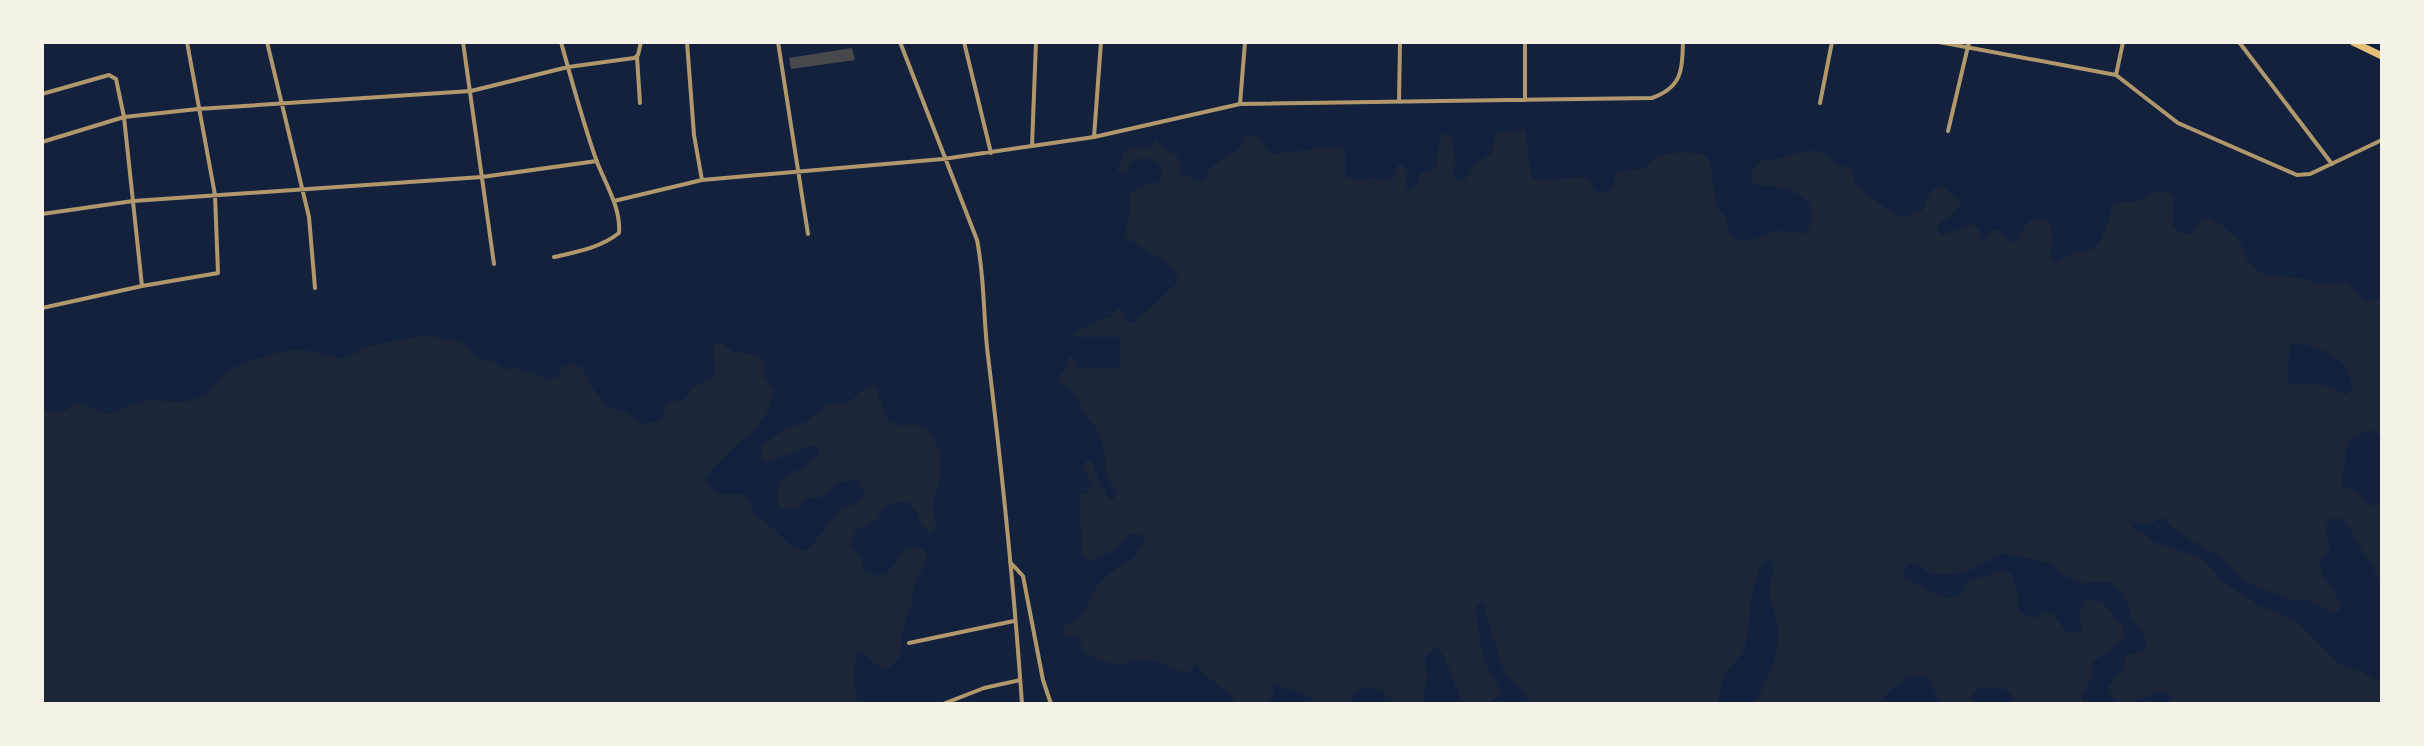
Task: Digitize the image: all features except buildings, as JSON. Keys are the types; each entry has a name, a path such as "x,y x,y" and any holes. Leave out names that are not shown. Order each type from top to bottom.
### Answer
{"highway":[{"path":"2353,42 2382,56"}],"street":[{"path":"42,308 218,273 215,195 187,42"},
{"path":"267,42 309,217 315,288"},
{"path":"463,42 494,264"},
{"path":"554,257 583,251 619,233 620,223 597,161 561,42"},
{"path":"640,103 637,57 641,42"},
{"path":"687,42 694,135 702,180"},
{"path":"778,42 808,234"},
{"path":"900,42 977,240 983,272 987,351 1006,507 1022,704"},
{"path":"964,42 991,153"},
{"path":"1032,146 1036,42"},
{"path":"1094,137 1101,42"},
{"path":"1240,104 1245,42"},
{"path":"1399,102 1400,42"},
{"path":"1525,42 1525,100"},
{"path":"614,201 702,180 991,153 1094,137 1240,104 1638,100 1667,93 1680,73 1683,42"},
{"path":"1820,103 1832,42"},
{"path":"1939,42 1969,45 2116,75 2178,123 2297,175 2310,174 2382,140"},
{"path":"2116,75 2123,42"},
{"path":"2239,42 2332,164"},
{"path":"1948,131 1969,45"},
{"path":"42,142 124,117 198,109 471,91 568,67 637,57"},
{"path":"42,94 113,76 117,82 124,117 142,286"},
{"path":"42,214 133,201 482,177 597,161"},
{"path":"1010,562 1023,576 1043,680 1051,704"},
{"path":"909,643 1014,621"},
{"path":"943,704 984,688 1020,680"}],"shaded area":[{"path":"1525,129 1532,180 1582,177 1589,180 1597,193 1612,189 1616,173 1644,167 1658,156 1682,153 1706,155 1717,207 1727,219 1729,233 1735,239 1750,240 1780,230 1804,234 1812,220 1810,203 1786,188 1758,186 1751,181 1750,173 1761,160 1817,150 1852,169 1855,184 1902,217 1922,211 1933,190 1946,187 1950,194 1960,200 1960,205 1950,217 1939,223 1937,230 1941,236 1972,224 1979,228 1981,239 1985,240 1994,229 2001,231 2012,243 2019,240 2031,220 2047,220 2052,233 2050,256 2055,263 2075,252 2091,250 2098,244 2109,221 2112,205 2132,202 2153,193 2168,192 2173,200 2173,226 2177,230 2184,234 2192,233 2202,219 2209,218 2240,241 2248,262 2266,276 2303,278 2317,285 2347,282 2364,299 2382,300 2382,438 2371,430 2350,440 2342,480 2344,487 2358,493 2368,505 2382,505 2382,583 2346,523 2339,518 2330,519 2326,526 2330,549 2319,560 2322,573 2342,608 2336,613 2308,600 2292,600 2255,586 2240,577 2223,559 2177,532 2166,520 2159,517 2154,523 2131,523 2136,531 2144,533 2156,543 2202,558 2223,582 2257,605 2295,620 2338,663 2380,683 2382,704 2170,704 2171,697 2166,691 2127,704 2120,703 2107,687 2123,670 2126,654 2141,653 2147,647 2142,631 2131,617 2124,594 2111,582 2080,583 2051,564 2004,553 1964,573 1931,574 1917,565 1909,564 1903,577 1952,598 1961,595 1969,582 2002,570 2010,572 2017,587 2019,610 2032,619 2046,612 2053,613 2067,633 2082,631 2079,613 2086,600 2100,601 2122,623 2125,639 2093,662 2092,678 2081,696 2084,704 2020,704 2009,692 1989,687 1978,688 1972,695 1973,704 1941,704 1926,675 1918,675 1898,684 1877,704 1755,704 1771,670 1778,643 1770,595 1775,567 1771,560 1766,559 1753,591 1744,649 1725,677 1718,704 1532,704 1503,669 1482,602 1476,609 1482,650 1502,693 1487,704 1465,704 1437,647 1425,657 1427,680 1423,704 1395,704 1381,691 1364,688 1352,694 1351,704 1312,704 1311,697 1274,684 1273,697 1265,704 1237,704 1229,693 1203,674 1197,664 1186,674 1164,663 1141,659 1118,666 1086,654 1077,636 1065,636 1063,628 1082,613 1101,581 1132,558 1145,539 1143,535 1130,534 1115,550 1093,561 1082,556 1079,494 1087,493 1092,487 1084,467 1086,459 1092,461 1110,499 1116,495 1105,471 1105,451 1095,426 1083,412 1079,400 1058,376 1067,369 1069,357 1073,356 1077,368 1119,367 1120,337 1074,335 1083,327 1111,317 1117,308 1121,309 1126,321 1132,323 1179,281 1163,261 1124,236 1130,211 1129,194 1139,186 1159,182 1162,170 1158,163 1147,157 1132,161 1126,171 1118,173 1124,152 1137,146 1148,148 1156,140 1166,151 1177,155 1182,174 1190,175 1194,182 1205,180 1210,168 1240,148 1248,134 1260,137 1270,154 1345,146 1345,177 1384,181 1395,176 1398,164 1402,164 1408,173 1405,188 1411,191 1418,184 1419,173 1431,172 1437,166 1438,142 1443,134 1450,133 1456,160 1453,175 1461,182 1476,163 1492,153 1495,134","holes":["2290,345 2308,345 2334,357 2347,370 2352,389 2347,395 2318,383 2295,385 2287,381"]},
{"path":"429,335 461,341 477,359 493,361 506,370 514,367 551,380 558,377 564,366 583,368 588,382 609,408 624,411 645,424 661,420 666,403 685,398 692,388 713,377 716,368 713,344 721,343 734,352 759,355 765,361 764,377 773,391 767,411 754,430 705,477 708,485 722,494 742,494 749,501 755,516 793,546 808,550 839,511 861,501 865,494 858,480 838,483 824,497 808,498 796,509 779,508 777,495 782,480 820,453 815,446 776,459 762,460 761,445 783,431 806,422 826,405 848,403 867,386 875,385 888,420 903,427 910,424 926,427 940,455 940,479 933,503 936,527 930,533 926,530 907,501 884,506 876,520 855,531 851,546 861,559 866,574 882,575 907,549 925,550 928,557 914,587 902,632 900,657 889,668 877,665 863,652 856,655 854,678 858,704 42,704 42,411 63,412 78,403 107,414 146,400 186,402 209,393 224,373 244,362 288,350 305,350 342,359 363,347"}]}
